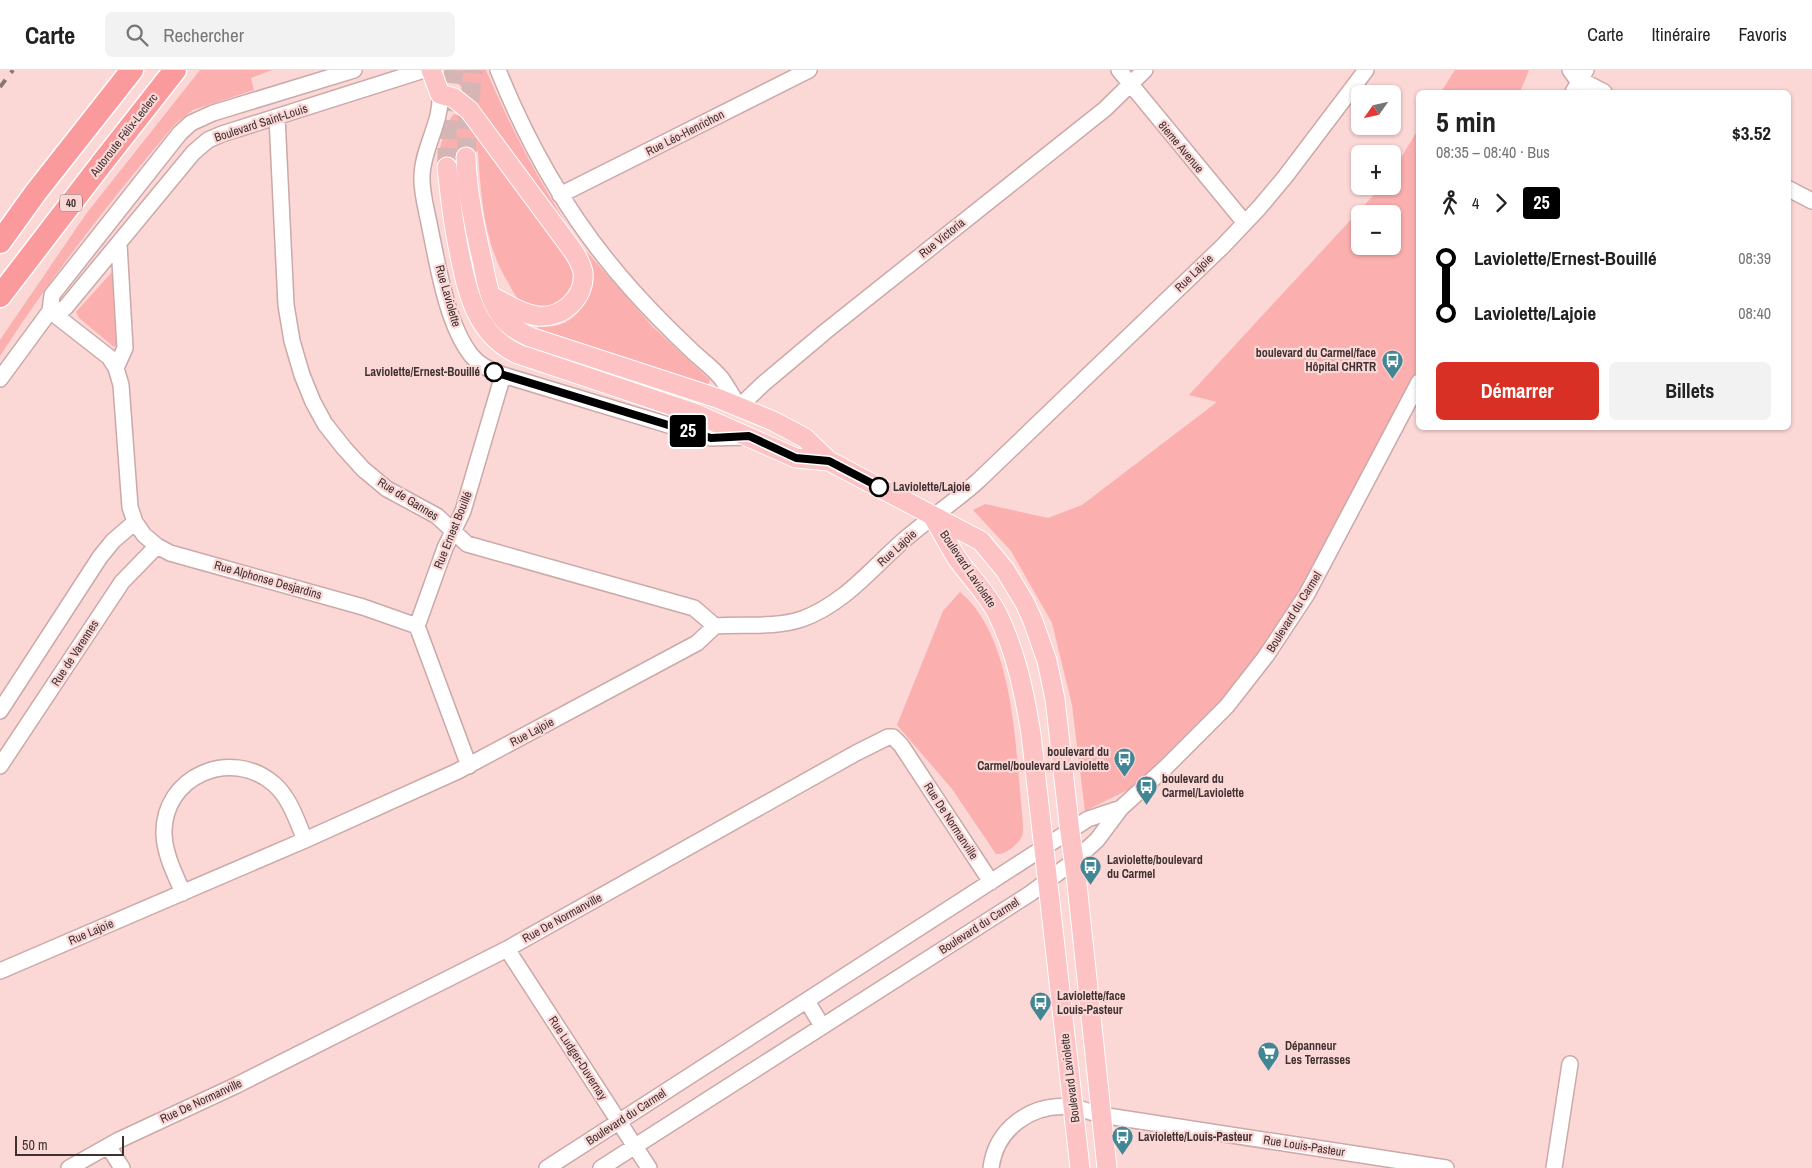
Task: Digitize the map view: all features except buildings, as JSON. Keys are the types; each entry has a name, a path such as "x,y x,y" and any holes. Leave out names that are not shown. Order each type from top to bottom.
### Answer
{"highway":[{"path":"0,242 36,192 132,70"},
{"name":"Autoroute Félix-Leclerc","path":"0,296 175,70"},
{"path":"0,232 36,192"}],"main road":[{"path":"431,70 440,94 454,98 469,110 568,243 581,266 583,281 578,295 565,310 554,315 541,317 529,315 491,296"},
{"name":"Rue Laviolette","path":"466,157 474,220 491,296 505,321 530,337 739,406 773,421 804,438 829,461 933,517"},
{"name":"Rue Laviolette","path":"447,167 452,214 469,296 481,322 499,342 518,354 694,413 796,458 829,461"},
{"name":"Boulevard Laviolette","path":"933,517 981,541 1005,570 1033,621 1047,660 1055,699 1108,1168"},
{"name":"Boulevard Laviolette","path":"933,517 956,557 986,595 996,612 1016,659 1022,680 1030,726 1080,1168"}],"street":[{"name":"Boulevard Saint-Louis","path":"0,379 50,311 52,295 186,127 198,119 213,113 354,70"},
{"name":"Boulevard Saint-Louis","path":"50,311 65,308 193,153 203,144 222,134 424,70"},
{"path":"498,70 524,129 560,195 585,232 622,278 673,333 720,376 739,406"},
{"name":"Rue Léo-Henrichon","path":"560,195 809,70"},
{"name":"8ieme Avenue","path":"1118,70 1245,223"},
{"name":"Rue Victoria","path":"739,406 818,337 1105,109 1146,70"},
{"name":"Rue Lajoie","path":"0,971 305,840 468,766 697,644 715,626 778,624 802,619 842,597 904,540 958,499 1245,223 1285,178 1366,70"},
{"path":"1577,78 1600,90"},
{"name":"Rue Laviolette","path":"440,94 439,112 425,158 422,177 424,197 453,320 461,338 477,361 503,375 711,438 749,436"},
{"name":"Rue de Gannes","path":"277,117 286,305 292,341 308,390 333,436 364,469 387,489 437,516 470,544 694,608 715,626"},
{"path":"1791,190 1812,201"},
{"path":"116,368 125,348 119,244"},
{"name":"Rue Alphonse Desjardins","path":"50,311 104,353 116,368 121,385 129,498 136,522 144,535 157,546 177,555 363,607 417,626"},
{"name":"Rue Ernest Bouillé","path":"417,626 445,548 463,511 503,375"},
{"name":"Boulevard du Carmel","path":"601,1168 1047,882 1097,840 1121,808 1165,768 1227,706 1280,637 1334,546 1416,388"},
{"path":"0,711 100,557 113,541 136,522"},
{"name":"Rue de Varennes","path":"0,766 122,582 157,546"},
{"path":"417,626 468,766"},
{"name":"Rue De Normanville","path":"70,1168 108,1146 236,1085 507,949 856,753 888,737 893,737 901,745 991,882"},
{"path":"183,893 165,844 165,822 172,802 178,792 203,772 224,767 236,767 257,773 266,778 275,785 288,802 305,840"},
{"name":"Boulevard du Carmel","path":"547,1168 1088,819 1121,808"},
{"name":"Rue Ludger-Duvernay","path":"507,949 648,1168"},
{"path":"807,1001 822,1026"},
{"path":"1554,1168 1570,1064"},
{"path":"991,1168 995,1151 1000,1141 1014,1124 1023,1117 1043,1109 1073,1107"},
{"name":"Rue Louis-Pasteur","path":"1073,1107 1101,1116 1446,1168"},
{"path":"108,1146 122,1168"}],"shaded area":[{"path":"200,70 272,70 251,78 254,90 193,110 176,123 84,236 0,356 0,340 86,214"},
{"path":"459,70 486,70 523,148 566,223 479,108 457,82 447,75"},
{"path":"1455,70 1529,70 1521,90 1442,90"},
{"path":"454,114 462,116 564,251 572,268 575,281 570,293 559,303 544,307 529,306 514,294 501,269 489,237 485,220 478,151 437,172 442,142 448,124"},
{"path":"1416,133 1416,381 1271,640 1228,696 1146,781 1085,811 1072,705 1052,623 1011,551 973,510 985,504 1048,518 1082,505 1217,402 1189,395 1351,220 1351,255 1401,255 1401,205 1364,205 1374,195 1401,195 1401,158"},
{"path":"586,251 653,327 710,380 708,386 538,329 538,326 553,326 566,322 576,315 584,304 589,292 591,278"},
{"path":"113,271 118,345 114,347 79,318 76,312"},
{"path":"960,592 969,600 989,631 1007,684 1012,712 1023,832 1014,846 1000,854 996,854 952,789 897,725 943,611"}],"tunnel":[{"path":"447,167 447,135 454,70"},
{"path":"466,157 473,70"}],"railway":[{"path":"0,87 13,70"}],"bus line":[{"name":"25","path":"494,372 711,438 749,436 796,458 829,461 879,487"}],"place":[{"name":"Laviolette/Ernest-Bouillé","path":"494,372"},
{"name":"boulevard du Carmel/face Hôpital CHRTR","path":"1392,379"},
{"name":"Laviolette/Lajoie","path":"879,487"},
{"name":"boulevard du Carmel/boulevard Laviolette","path":"1125,778"},
{"name":"boulevard du Carmel/Laviolette","path":"1146,805"},
{"name":"Laviolette/boulevard du Carmel","path":"1091,886"},
{"name":"Laviolette/face Louis-Pasteur","path":"1041,1022"},
{"name":"Dépanneur Les Terrasses","path":"1269,1072"},
{"name":"Laviolette/Louis-Pasteur","path":"1122,1156"}]}
